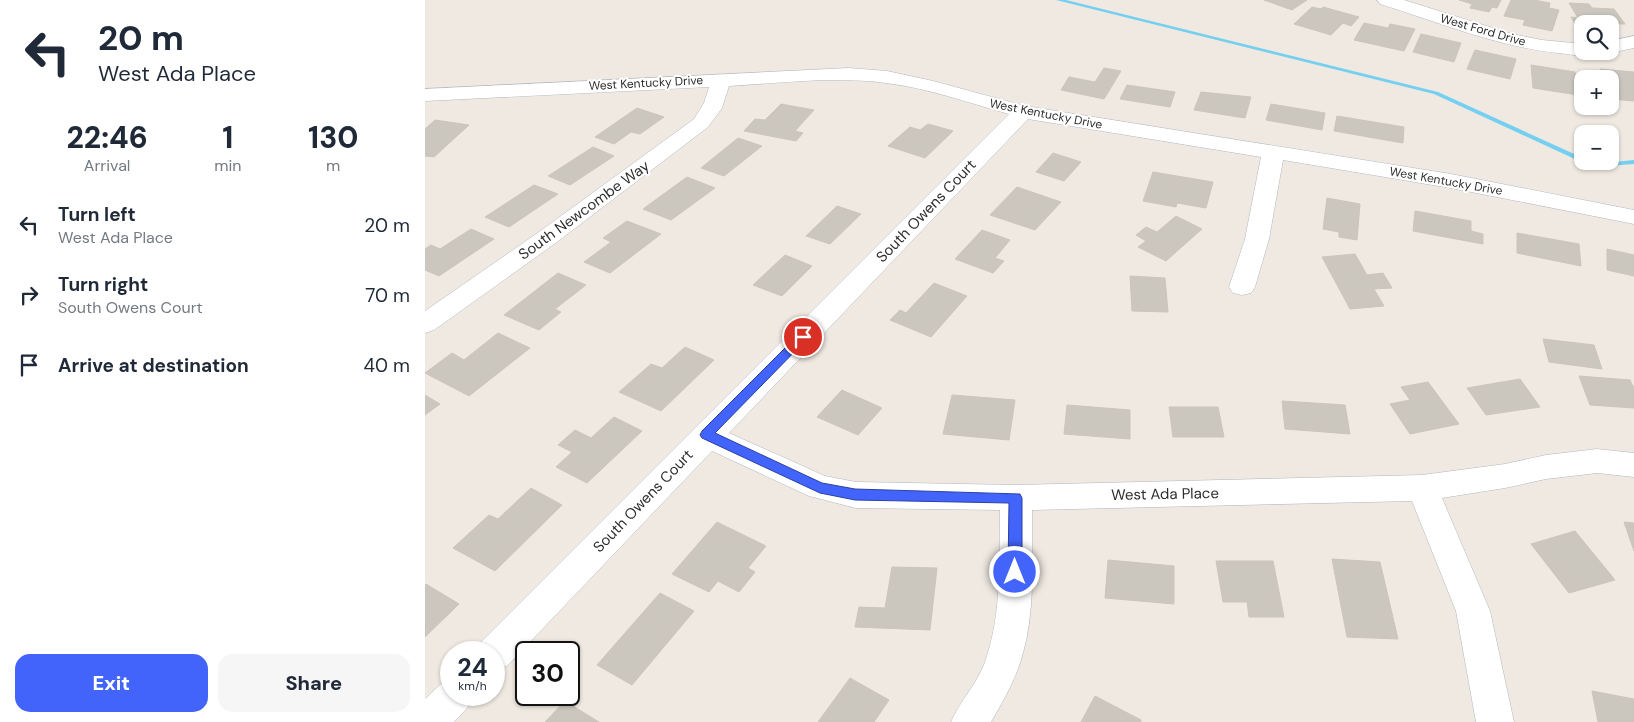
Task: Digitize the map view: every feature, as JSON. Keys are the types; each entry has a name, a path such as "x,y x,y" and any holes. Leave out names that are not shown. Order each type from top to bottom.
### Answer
{"street":[{"name":"West Ford Drive","path":"1386,0 1516,40 1542,46 1574,49"},
{"path":"1619,45 1634,42"},
{"name":"West Kentucky Drive","path":"425,95 821,75 870,75 907,80 1023,112 1273,154 1451,181 1634,217"},
{"name":"South Newcombe Way","path":"425,324 555,232 701,124 718,97 720,80"},
{"name":"South Owens Court","path":"505,643 1023,112"},
{"path":"1242,287 1257,240 1273,154"},
{"name":"West Ada Place","path":"706,435 820,488 855,495 1016,498 1422,488 1505,476 1546,467 1597,462 1634,465"},
{"path":"1422,488 1473,612 1495,722"},
{"path":"970,722 987,694 1005,656 1015,610 1016,498"},
{"path":"429,722 444,706"}],"building":[{"path":"1264,0 1307,0 1292,10"},
{"path":"1459,0 1501,0 1497,8 1492,7 1489,12 1470,8 1472,4"},
{"path":"1511,0 1534,0 1550,3 1549,8 1559,10 1552,31 1523,25 1525,20 1504,16"},
{"path":"1569,3 1589,4 1592,8 1614,9 1618,15 1576,15"},
{"path":"1312,7 1321,9 1323,7 1359,17 1351,26 1343,23 1331,35 1294,24"},
{"path":"1619,16 1625,24 1619,24"},
{"path":"1364,23 1388,28 1390,24 1415,29 1404,51 1354,40"},
{"path":"1421,34 1461,43 1454,62 1413,52"},
{"path":"1475,50 1516,59 1510,79 1467,69"},
{"path":"1531,65 1574,72 1574,94 1533,88"},
{"path":"1104,68 1121,71 1104,99 1061,90 1069,77 1095,82"},
{"path":"1619,71 1634,72 1634,101 1619,100"},
{"path":"1127,85 1175,92 1170,107 1120,99"},
{"path":"1201,92 1251,97 1245,118 1194,110"},
{"path":"781,104 814,110 795,131 803,133 796,141 744,131 755,119 765,120"},
{"path":"1271,104 1325,113 1322,130 1266,120"},
{"path":"637,108 664,117 640,134 631,132 614,144 595,137"},
{"path":"1337,116 1404,127 1403,143 1334,131"},
{"path":"435,120 469,125 434,157 425,156 425,129"},
{"path":"928,124 953,131 925,158 888,146 910,127 920,130"},
{"path":"738,138 762,146 724,176 701,168"},
{"path":"593,147 614,156 570,185 548,176"},
{"path":"1053,153 1081,162 1064,181 1036,172"},
{"path":"1153,172 1213,182 1206,208 1177,203 1176,207 1143,201"},
{"path":"687,177 715,188 671,220 643,209"},
{"path":"534,185 558,194 509,227 485,217"},
{"path":"1017,187 1061,202 1035,230 990,215"},
{"path":"1327,198 1360,204 1357,240 1339,237 1339,232 1323,229"},
{"path":"837,206 861,214 830,244 806,236"},
{"path":"1415,211 1471,221 1471,231 1483,234 1483,244 1413,231"},
{"path":"1176,216 1202,229 1166,261 1138,247 1146,241 1136,235 1146,227 1157,232"},
{"path":"627,221 661,234 610,273 584,262 611,242 603,238"},
{"path":"471,229 494,239 439,276 425,270 425,249 431,245 440,249"},
{"path":"982,230 1010,240 995,258 1004,261 993,273 955,259"},
{"path":"1517,233 1579,244 1581,266 1517,253"},
{"path":"1607,249 1634,255 1634,276 1607,270"},
{"path":"1355,254 1367,275 1383,273 1392,288 1374,289 1384,306 1350,309 1322,257"},
{"path":"785,255 812,266 782,296 753,285"},
{"path":"558,273 586,285 555,309 561,312 539,330 504,315"},
{"path":"1130,276 1165,278 1168,312 1132,311"},
{"path":"934,283 967,296 931,337 890,320 900,310 906,313"},
{"path":"498,333 530,348 469,396 425,373 452,353 464,360"},
{"path":"1543,339 1594,345 1602,369 1549,362"},
{"path":"685,347 714,360 661,411 619,392 651,364 662,368"},
{"path":"1579,376 1630,380 1634,388 1634,408 1590,405"},
{"path":"1520,379 1540,407 1486,415 1467,388"},
{"path":"1428,382 1459,424 1410,434 1390,404 1410,400 1401,387"},
{"path":"842,390 882,408 858,435 817,417"},
{"path":"425,395 440,404 425,415"},
{"path":"952,395 1015,400 1009,440 943,434"},
{"path":"1282,401 1345,405 1350,434 1285,429"},
{"path":"1067,405 1130,410 1130,439 1064,434"},
{"path":"1169,407 1218,407 1224,437 1173,437"},
{"path":"614,417 642,431 587,483 556,467 572,452 558,445 575,430 591,438"},
{"path":"531,488 562,505 495,571 453,548 489,515 498,519"},
{"path":"717,522 766,546 748,568 755,572 739,592 718,581 709,592 672,574"},
{"path":"1624,522 1634,523 1634,551"},
{"path":"1575,531 1615,580 1569,593 1531,544"},
{"path":"1332,559 1380,562 1398,639 1347,637"},
{"path":"1108,560 1174,566 1174,604 1105,598"},
{"path":"1216,561 1273,561 1284,617 1249,617 1247,602 1223,602"},
{"path":"892,567 937,568 930,630 855,627 859,607 885,608"},
{"path":"425,585 459,604 425,637"},
{"path":"660,593 694,611 632,685 597,665"},
{"path":"850,678 889,700 874,722 818,722"},
{"path":"1592,691 1634,699 1634,722 1598,722"},
{"path":"1095,696 1141,720 1141,722 1081,722"},
{"path":"560,706 573,706 599,722 545,722"}],"waterway":[{"path":"1059,0 1436,93 1594,166 1634,162"}],"route":[{"path":"803,337 706,435 820,488 855,495 1016,498 1015,572"}]}
